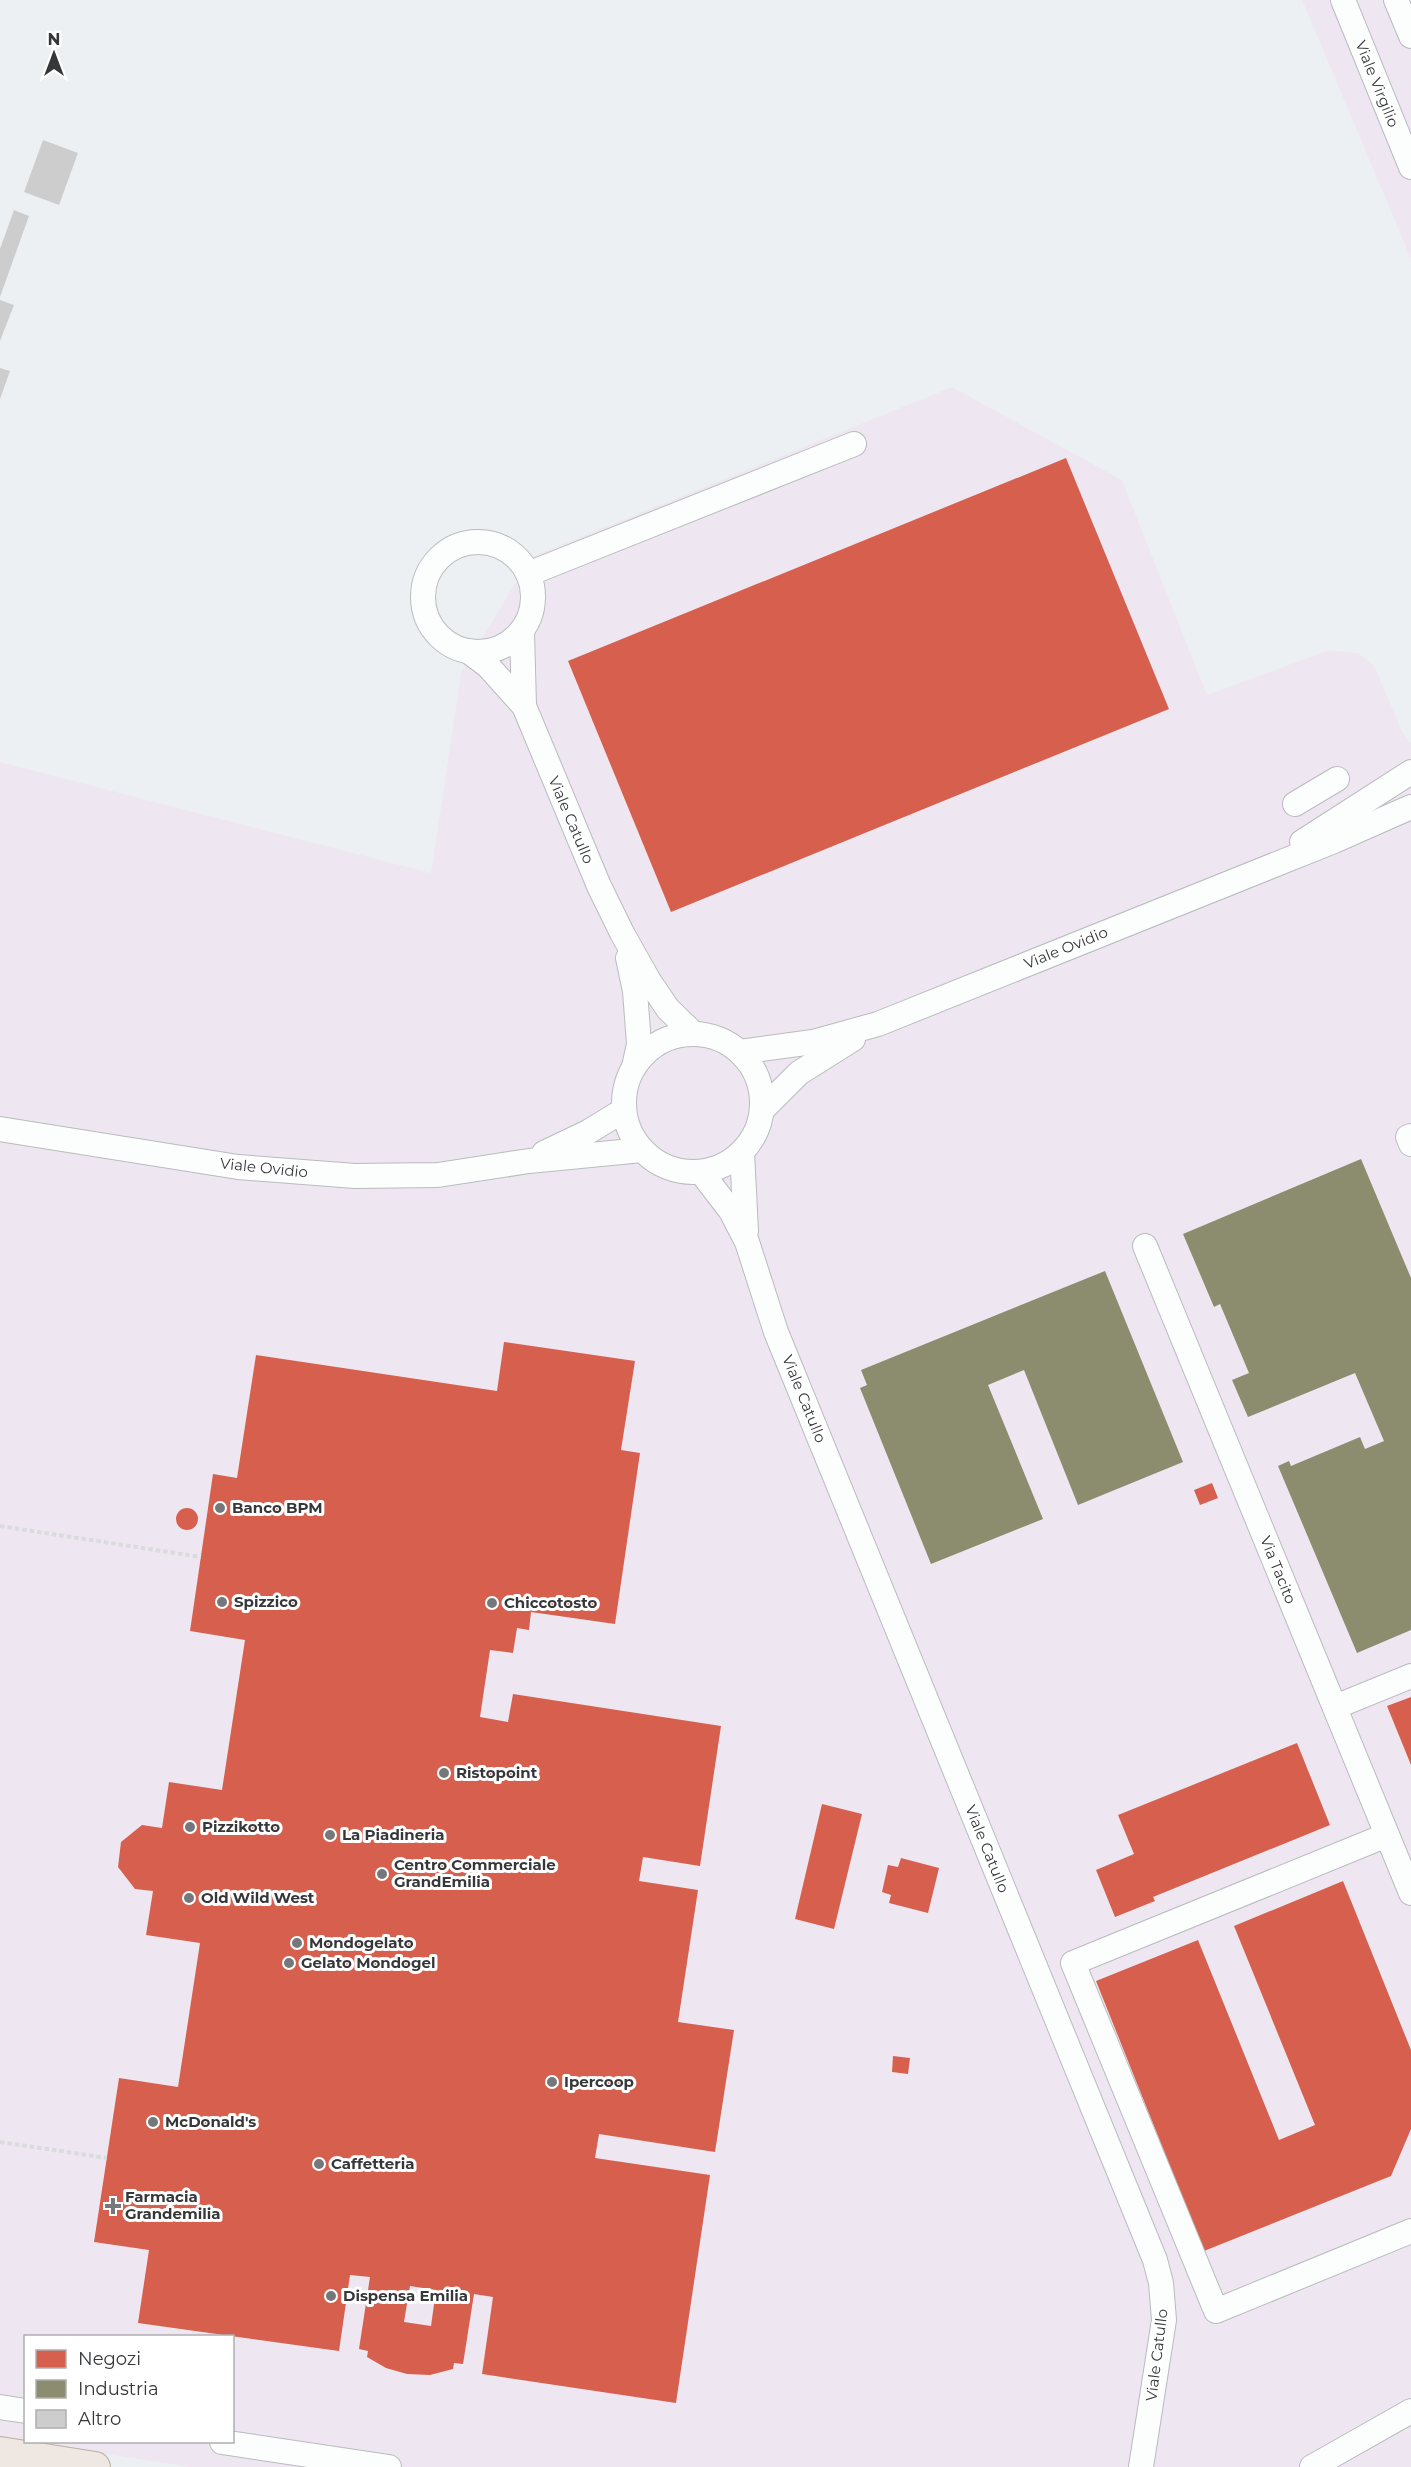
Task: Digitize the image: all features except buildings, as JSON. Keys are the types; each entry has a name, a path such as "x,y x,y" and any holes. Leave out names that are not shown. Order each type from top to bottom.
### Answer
{"main road":[{"path":"0,2452 95,2467"}],"street":[{"name":"Viale Virgilio","path":"1343,0 1411,167"},
{"path":"1396,0 1411,36"},
{"path":"528,573 854,444"},
{"name":"Viale Catullo","path":"484,542 510,552 528,573 534,597 528,621 522,631 511,642 498,649 483,652 468,651 443,640 433,629 427,617 423,589 434,564 456,547 470,543 484,542"},
{"name":"Viale Catullo","path":"522,631 524,706"},
{"name":"Viale Catullo","path":"468,651 488,666 524,706 599,886 622,933 668,1009 694,1034"},
{"name":"Viale Ovidio","path":"1255,872 1411,772"},
{"path":"1295,804 1337,779"},
{"name":"Viale Ovidio","path":"740,1052 813,1042 878,1024 1334,841 1411,807"},
{"name":"Viale Catullo","path":"622,933 635,991 639,1044 634,1067"},
{"name":"Viale Ovidio","path":"762,1110 799,1073 878,1024"},
{"path":"694,1034 710,1036 726,1042 740,1052 753,1069 761,1089 762,1110 755,1133 742,1152 723,1165 701,1172 680,1170 659,1163 642,1149 630,1131 624,1110 626,1088 634,1067 645,1053 676,1036 694,1034"},
{"name":"Viale Ovidio","path":"529,1161 588,1132 624,1110"},
{"name":"Viale Ovidio","path":"0,1129 238,1167 355,1176 438,1175 529,1161 642,1149"},
{"path":"1411,1136 1408,1137 1411,1144"},
{"name":"Viale Catullo","path":"742,1152 747,1242"},
{"name":"Viale Catullo","path":"701,1172 731,1211 747,1242 776,1332 1155,2260 1161,2283 1164,2320 1140,2467"},
{"name":"Via Tacito","path":"1145,1246 1411,1893"},
{"path":"1335,1707 1411,1676"},
{"path":"1387,1835 1073,1963 1216,2311 1411,2231"},
{"path":"0,2407 24,2411"},
{"path":"1312,2467 1411,2411"},
{"path":"229,2443 389,2467"}],"path":[{"path":"0,1526 201,1557"},
{"path":"0,2142 107,2158"}],"shaded area":[{"path":"1302,0 1411,0 1411,259"},
{"path":"952,387 1122,480 1207,695 1329,650 1358,653 1374,665 1401,729 1411,744 1411,2467 190,2467 35,2443 234,2443 234,2335 24,2335 24,2441 0,2437 0,762 431,873 461,673 531,557"}],"place":[{"name":"Banco BPM","path":"220,1508"},
{"name":"Spizzico","path":"222,1602"},
{"name":"Chiccotosto","path":"492,1603"},
{"name":"Ristopoint","path":"444,1773"},
{"name":"Pizzikotto","path":"190,1827"},
{"name":"La Piadineria","path":"330,1835"},
{"name":"Centro Commerciale GrandEmilia","path":"382,1874"},
{"name":"Old Wild West","path":"189,1898"},
{"name":"Mondogelato","path":"297,1943"},
{"name":"Gelato Mondogel","path":"289,1963"},
{"name":"Ipercoop","path":"552,2082"},
{"name":"McDonald's","path":"153,2122"},
{"name":"Caffetteria","path":"319,2164"},
{"name":"Farmacia Grandemilia","path":"113,2206"},
{"name":"Dispensa Emilia","path":"331,2296"}]}
